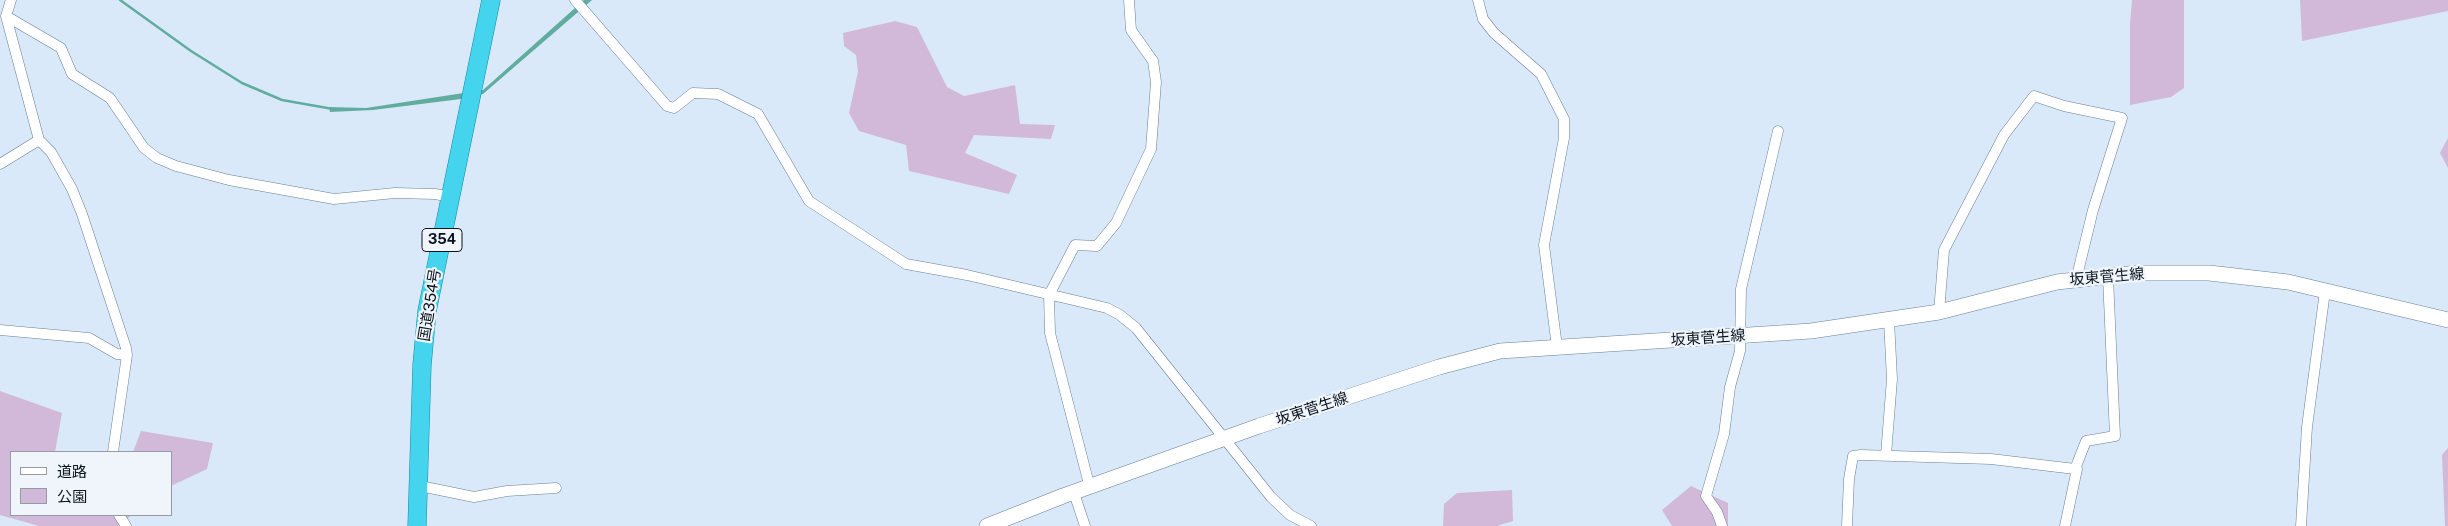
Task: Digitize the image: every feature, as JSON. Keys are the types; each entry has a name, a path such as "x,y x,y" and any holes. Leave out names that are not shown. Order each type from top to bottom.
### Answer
{"highway":[{"name":"国道354号","path":"417,526 424,337 491,0"}],"main road":[{"name":"坂東菅生線","path":"987,526 1259,426 1476,356 1500,351 1811,331 1939,312 2057,282 2137,273 2209,273 2288,282 2448,320"}],"street":[{"path":"11,0 6,16 39,140 51,152 72,189 82,214 127,355 114,451"},
{"path":"575,0 668,106 674,108 693,93 718,94 758,114 809,201 906,264 967,275 1107,308 1136,328 1271,497 1290,515 1311,526"},
{"path":"1090,488 1050,334 1049,295 1075,245 1097,246 1116,223 1151,148 1156,82 1153,61 1131,30 1129,0"},
{"path":"1478,0 1483,19 1494,33 1541,74 1564,119 1564,138 1544,245 1557,347"},
{"path":"6,16 61,48 72,74 110,98 144,148 157,158 176,166 229,180 324,198 395,193 435,194 451,197"},
{"path":"1939,312 1944,250 2004,135 2034,96 2064,106 2122,118 2093,210 2076,280"},
{"path":"1722,526 1717,512 1706,496 1724,434 1730,386 1740,351 1741,289 1778,131"},
{"path":"0,164 39,140"},
{"path":"2065,526 2077,469 2075,469 2086,442 2115,436 2108,277"},
{"path":"2302,526 2307,427 2325,291"},
{"path":"1886,455 1892,379 1888,320"},
{"path":"0,330 89,338 116,354 127,355"},
{"path":"1847,526 1851,460 1853,456 1886,455 1992,459 2075,469"},
{"path":"418,483 425,487 474,497 507,490 556,488"},
{"path":"1074,493 1086,526"}],"green space":[{"path":"2132,0 2184,0 2184,88 2171,97 2130,105 2130,24"},
{"path":"2300,0 2448,0 2448,11 2302,41"},
{"path":"895,21 917,27 947,87 964,96 1015,85 1020,124 1055,125 1051,139 974,135 965,153 1017,175 1009,194 909,171 906,145 859,131 849,113 858,72 856,55 844,46 843,33"},
{"path":"2448,138 2448,168 2440,153"},
{"path":"0,391 62,413 55,451 10,451 10,516 130,516 121,526 39,526 0,515"},
{"path":"141,431 213,443 207,469 172,486 172,451 133,451"},
{"path":"2448,448 2448,526 2445,526 2442,455"},
{"path":"1691,486 1728,503 1728,526 1672,526 1662,510"},
{"path":"1512,490 1513,521 1497,526 1443,526 1444,504 1457,493"}],"shaded area":[{"path":"584,0 592,0 483,94 461,99 373,110 330,112 329,107 366,108 483,90"}],"waterway":[{"path":"120,0 191,51 242,83 282,100 333,109"}]}
